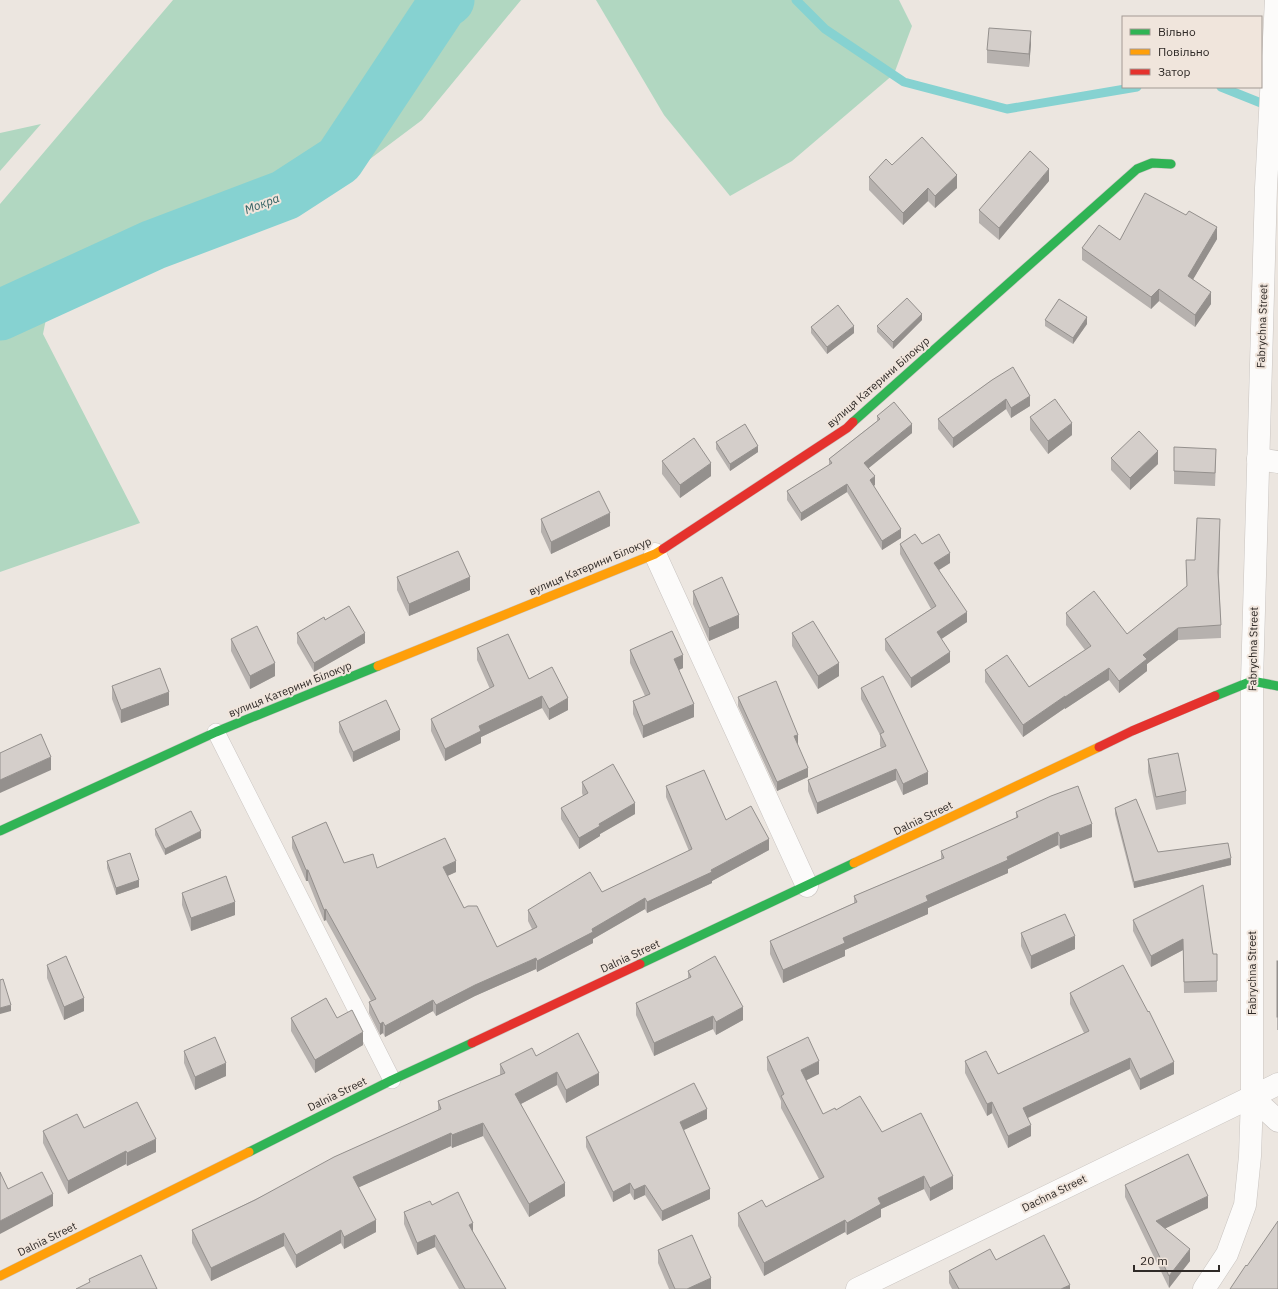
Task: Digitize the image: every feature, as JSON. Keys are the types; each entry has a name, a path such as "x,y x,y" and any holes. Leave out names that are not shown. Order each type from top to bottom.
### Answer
{"street":[{"name":"Fabrychna Street","path":"1204,1289 1227,1254 1245,1205 1250,1156 1252,1097 1252,681 1268,460 1271,246 1266,188 1276,0"},
{"name":"вулиця Катерини Білокур","path":"0,831 216,732 655,554 846,428 1137,169 1152,163 1171,164"},
{"path":"655,554 807,886"},
{"path":"1252,681 1278,686"},
{"name":"Dalnia Street","path":"0,1276 392,1080 807,886 1132,731 1252,681"},
{"name":"Dachna Street","path":"857,1289 1278,1084"},
{"path":"1252,1097 1278,1121"}],"lane":[{"path":"216,732 392,1080"}],"green space":[{"path":"173,0 521,0 422,120 314,201 214,235 50,299 43,334 140,523 0,572 0,204"},
{"path":"596,0 899,0 912,26 894,74 792,161 730,196 664,115"},
{"path":"41,124 0,171 0,133"}],"building":[{"path":"989,28 1031,31 1029,54 987,50"},
{"path":"922,137 957,175 935,196 928,188 903,213 869,177 886,159 892,165"},
{"path":"1030,151 1049,169 999,228 979,210"},
{"path":"1145,193 1186,215 1189,211 1217,227 1188,276 1211,292 1195,315 1159,289 1151,297 1082,248 1099,225 1120,240"},
{"path":"907,298 922,314 893,342 877,326"},
{"path":"1059,299 1087,317 1073,338 1045,320"},
{"path":"838,305 854,326 827,347 811,327"},
{"path":"1013,367 1030,396 1011,408 1006,399 953,438 938,419 992,380"},
{"path":"1055,399 1072,423 1048,441 1030,417"},
{"path":"894,402 912,424 864,463 875,476 870,480 901,529 882,541 847,484 801,513 787,491 832,463 829,459 880,419 877,416"},
{"path":"745,424 758,446 730,464 716,442"},
{"path":"1139,431 1158,451 1130,478 1111,458"},
{"path":"694,438 711,463 680,485 662,461"},
{"path":"1174,447 1216,449 1215,473 1174,471"},
{"path":"599,491 610,513 551,542 541,519"},
{"path":"1197,518 1220,519 1218,572 1221,625 1178,628 1143,655 1147,659 1119,681 1109,668 1023,725 985,670 1007,655 1029,687 1091,646 1066,613 1094,591 1127,634 1187,586 1186,560 1195,560"},
{"path":"915,534 922,544 939,534 950,553 934,563 967,612 937,632 950,652 911,678 885,639 936,606 900,544"},
{"path":"458,551 470,577 409,604 397,577"},
{"path":"722,577 739,615 709,628 693,591"},
{"path":"349,606 365,633 314,663 297,633 324,617 325,620"},
{"path":"813,621 839,663 818,676 792,633"},
{"path":"257,626 275,663 250,676 231,639"},
{"path":"672,631 683,655 674,659 694,704 643,726 633,701 650,694 630,650"},
{"path":"508,634 529,679 552,667 568,698 549,709 542,696 479,726 481,731 445,749 431,719 494,686 477,648"},
{"path":"160,668 169,692 121,710 112,686"},
{"path":"883,676 928,772 903,784 896,769 817,803 808,780 886,746 880,734 884,732 861,688"},
{"path":"776,681 798,735 794,736 808,768 777,782 738,697"},
{"path":"386,700 400,730 353,752 339,722"},
{"path":"41,734 51,757 0,780 0,753"},
{"path":"1178,753 1186,791 1156,797 1148,759"},
{"path":"613,764 635,803 599,824 600,826 579,838 561,808 588,793 582,782"},
{"path":"704,770 726,820 751,806 769,839 711,870 712,872 647,902 645,898 592,929 593,932 537,961 536,958 475,985 436,1005 433,1000 385,1026 383,1022 380,1024 369,1002 376,999 326,909 324,910 308,870 306,870 292,837 326,822 344,863 373,854 377,868 445,838 456,861 443,867 464,908 468,906 477,906 497,947 537,927 528,910 590,872 602,892 692,849 666,786"},
{"path":"1078,786 1092,824 1060,836 1058,832 1007,857 1008,860 926,896 928,901 843,938 845,943 783,970 770,941 857,902 854,896 944,858 941,851 1018,817 1016,812 1051,796"},
{"path":"1136,799 1158,852 1228,843 1231,858 1134,882 1115,808"},
{"path":"191,811 201,831 165,849 155,829"},
{"path":"130,853 139,880 116,888 107,861"},
{"path":"226,876 235,902 191,918 182,893"},
{"path":"1203,885 1213,954 1217,954 1217,981 1184,982 1183,939 1151,956 1133,920"},
{"path":"1065,914 1075,936 1031,956 1021,933"},
{"path":"66,956 84,998 64,1007 47,965"},
{"path":"715,956 743,1007 716,1022 713,1016 654,1043 636,1003 691,977 688,971"},
{"path":"1278,961 1278,1017 1277,1017"},
{"path":"1123,965 1148,1012 1149,1011 1174,1062 1140,1079 1130,1058 1023,1108 1031,1125 1008,1136 992,1102 987,1104 965,1061 986,1051 998,1074 1089,1031 1070,993"},
{"path":"3,979 11,1005 0,1008 0,980"},
{"path":"326,998 337,1018 352,1010 363,1032 315,1060 291,1018"},
{"path":"578,1033 599,1073 566,1090 557,1072 515,1094 565,1183 529,1204 483,1123 452,1135 451,1133 353,1177 376,1220 344,1237 341,1230 296,1255 284,1233 211,1268 192,1230 255,1200 334,1157 441,1109 438,1101 505,1073 500,1064 532,1048 536,1056"},
{"path":"215,1037 226,1063 195,1077 184,1051"},
{"path":"808,1037 819,1061 801,1070 823,1114 835,1108 836,1110 860,1096 882,1132 921,1113 953,1176 930,1188 924,1176 878,1198 881,1204 847,1223 845,1220 764,1263 738,1213 762,1200 766,1207 824,1177 781,1096 784,1094 767,1057"},
{"path":"694,1083 707,1109 680,1122 710,1189 662,1211 645,1185 634,1190 630,1183 613,1192 586,1137"},
{"path":"137,1102 156,1139 127,1153 126,1151 68,1181 43,1131 77,1114 84,1128"},
{"path":"1188,1154 1208,1196 1156,1221 1190,1249 1169,1276 1125,1185"},
{"path":"0,1172 8,1189 42,1172 53,1194 0,1221"},
{"path":"458,1192 473,1223 469,1225 506,1289 465,1289 435,1235 417,1243 404,1212 430,1201 432,1205"},
{"path":"1278,1221 1278,1289 1230,1289 1246,1265 1247,1266"},
{"path":"692,1235 711,1278 687,1289 675,1289 658,1250"},
{"path":"1044,1235 1070,1285 1061,1289 959,1289 949,1271 990,1249 996,1260"},
{"path":"141,1255 157,1289 76,1289 90,1282 89,1279"}],"waterway":[{"name":"Мокра","path":"0,315 153,245 285,195 339,160 442,5 449,0"},
{"path":"796,0 825,29 904,82 1007,109 1131,88"},
{"path":"1224,88 1271,107"}],"traffic: fast":[{"path":"853,422 1137,169 1152,163 1171,164"},
{"path":"0,831 216,732 378,666"},
{"path":"1215,696 1252,681 1278,686"},
{"path":"640,964 854,863"},
{"path":"249,1152 392,1080 472,1043"}],"traffic: slow":[{"path":"378,666 655,554 663,549"},
{"path":"854,863 1099,747"},
{"path":"0,1276 249,1152"}],"traffic: jam":[{"path":"663,549 847,428 853,422"},
{"path":"1099,747 1132,731 1215,696"},
{"path":"472,1043 640,964"}]}
